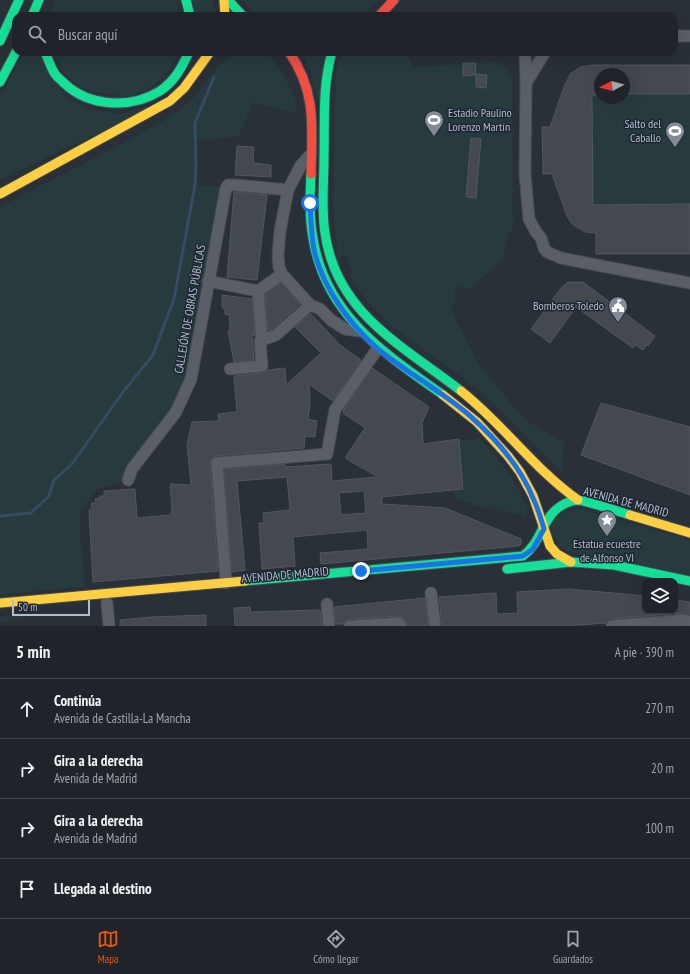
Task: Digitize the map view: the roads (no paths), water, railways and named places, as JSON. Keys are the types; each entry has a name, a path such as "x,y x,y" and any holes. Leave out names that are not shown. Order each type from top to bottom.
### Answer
{"main road":[{"path":"14,12 19,0"},
{"path":"34,12 39,0"},
{"path":"43,12 46,0"},
{"path":"186,0 189,12"},
{"path":"224,0 225,12"},
{"path":"228,0 239,12"},
{"path":"383,12 394,0"},
{"path":"0,41 12,16"},
{"path":"0,82 14,56"},
{"path":"46,56 47,62 60,81 78,94 100,102 122,104 141,100 157,94 170,84 181,70 188,56"},
{"path":"0,194 170,101 184,88 207,56"},
{"path":"292,56 303,73 310,105 310,203 315,255 320,270 337,301 359,331 378,348 469,415 505,452 533,497 548,543 553,551 562,558 571,562"},
{"path":"331,56 325,90 323,177 324,215 327,244 334,266 344,286 358,308 390,340 469,397 518,444 551,480 578,500"},
{"name":"AVENIDA DE MADRID","path":"0,603 523,556 533,549 550,516 556,509 567,503 578,500 690,534"},
{"path":"496,570 571,562 614,565 690,581"}],"street":[{"path":"394,0 395,12"},
{"path":"678,36 690,36"},
{"path":"525,56 525,174 529,219 541,238 544,248 547,252 560,258 690,283"},
{"path":"526,83 543,56"},
{"path":"311,154 301,165 288,190 280,231 278,256 279,267 282,274 310,305 320,310 331,320 345,329 359,331"},
{"name":"CALLEJÓN DE OBRAS PÚBLICAS","path":"128,480 132,469 176,412 191,379 226,188 228,185 288,190"},
{"path":"208,281 258,291 282,274"},
{"path":"230,370 262,366 260,341 262,340 258,291"},
{"path":"262,340 276,335 310,305"},
{"path":"226,583 217,463 327,454 335,410 378,348"},
{"path":"431,593 435,626"},
{"path":"107,603 109,626"},
{"path":"327,604 329,626"},
{"path":"619,626 683,620 690,622"},
{"path":"350,626 399,622 401,626"}],"waterway":[{"path":"0,516 31,513 49,496 54,480 72,464 123,392 153,355 174,299 195,185 195,123 214,77"}],"place":[{"name":"Estadio Paulino Lorenzo Martín","path":"434,137"},
{"name":"Salto del Caballo","path":"675,148"},
{"name":"Bomberos Toledo","path":"618,323"},
{"name":"Estatua ecuestre de Alfonso VI","path":"607,537"}]}
